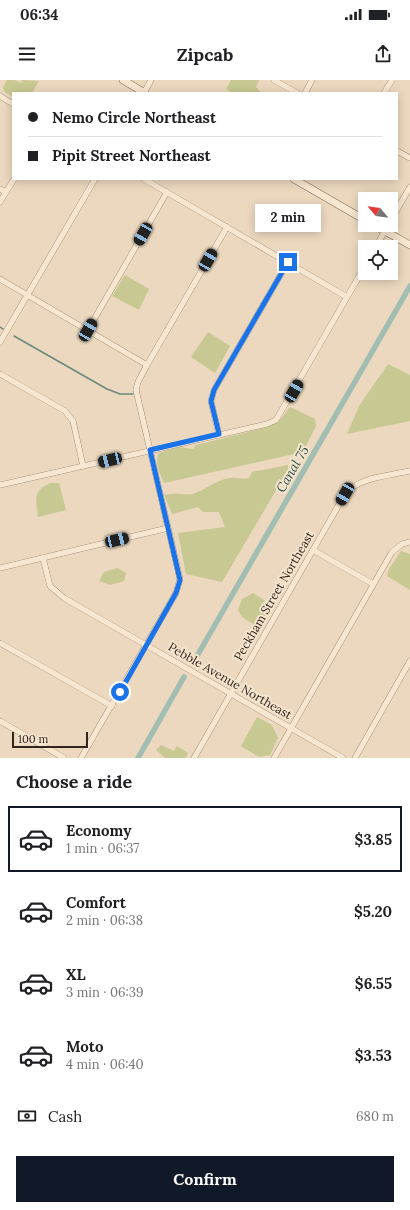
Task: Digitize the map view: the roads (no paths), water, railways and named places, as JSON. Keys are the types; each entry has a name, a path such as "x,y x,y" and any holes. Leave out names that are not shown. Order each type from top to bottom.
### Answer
{"street":[{"path":"123,80 142,92"},
{"path":"145,92 151,80"},
{"path":"274,80 295,92"},
{"path":"306,92 312,80"},
{"path":"385,92 392,80"},
{"path":"0,96 12,103"},
{"path":"398,152 410,158"},
{"path":"0,202 13,180"},
{"path":"0,342 94,180"},
{"path":"146,180 348,297"},
{"path":"296,180 358,216"},
{"path":"398,208 410,187"},
{"path":"0,189 6,192"},
{"path":"88,330 167,192"},
{"path":"81,758 176,593 180,580 136,390 138,382 147,365 227,227"},
{"path":"392,232 410,245"},
{"path":"219,434 211,401 214,390 288,262"},
{"path":"0,279 147,365"},
{"path":"0,485 266,424 276,420 358,279"},
{"path":"0,374 65,411 73,421 83,466"},
{"name":"Peckham Street Northeast","path":"194,758 230,693 350,488 359,483 410,471"},
{"path":"0,568 168,528"},
{"path":"274,758 392,552 402,544 410,542"},
{"path":"313,550 373,584"},
{"name":"Pebble Avenue Northeast","path":"43,558 50,586 59,594 343,758"},
{"path":"0,643 112,706"},
{"path":"355,758 410,661"},
{"path":"0,721 64,758"}],"waterway":[{"name":"Canal 75","path":"193,663 410,286"},
{"path":"14,336 107,389 120,394 133,394"},
{"name":"Canal 75","path":"138,758 184,677"}]}
